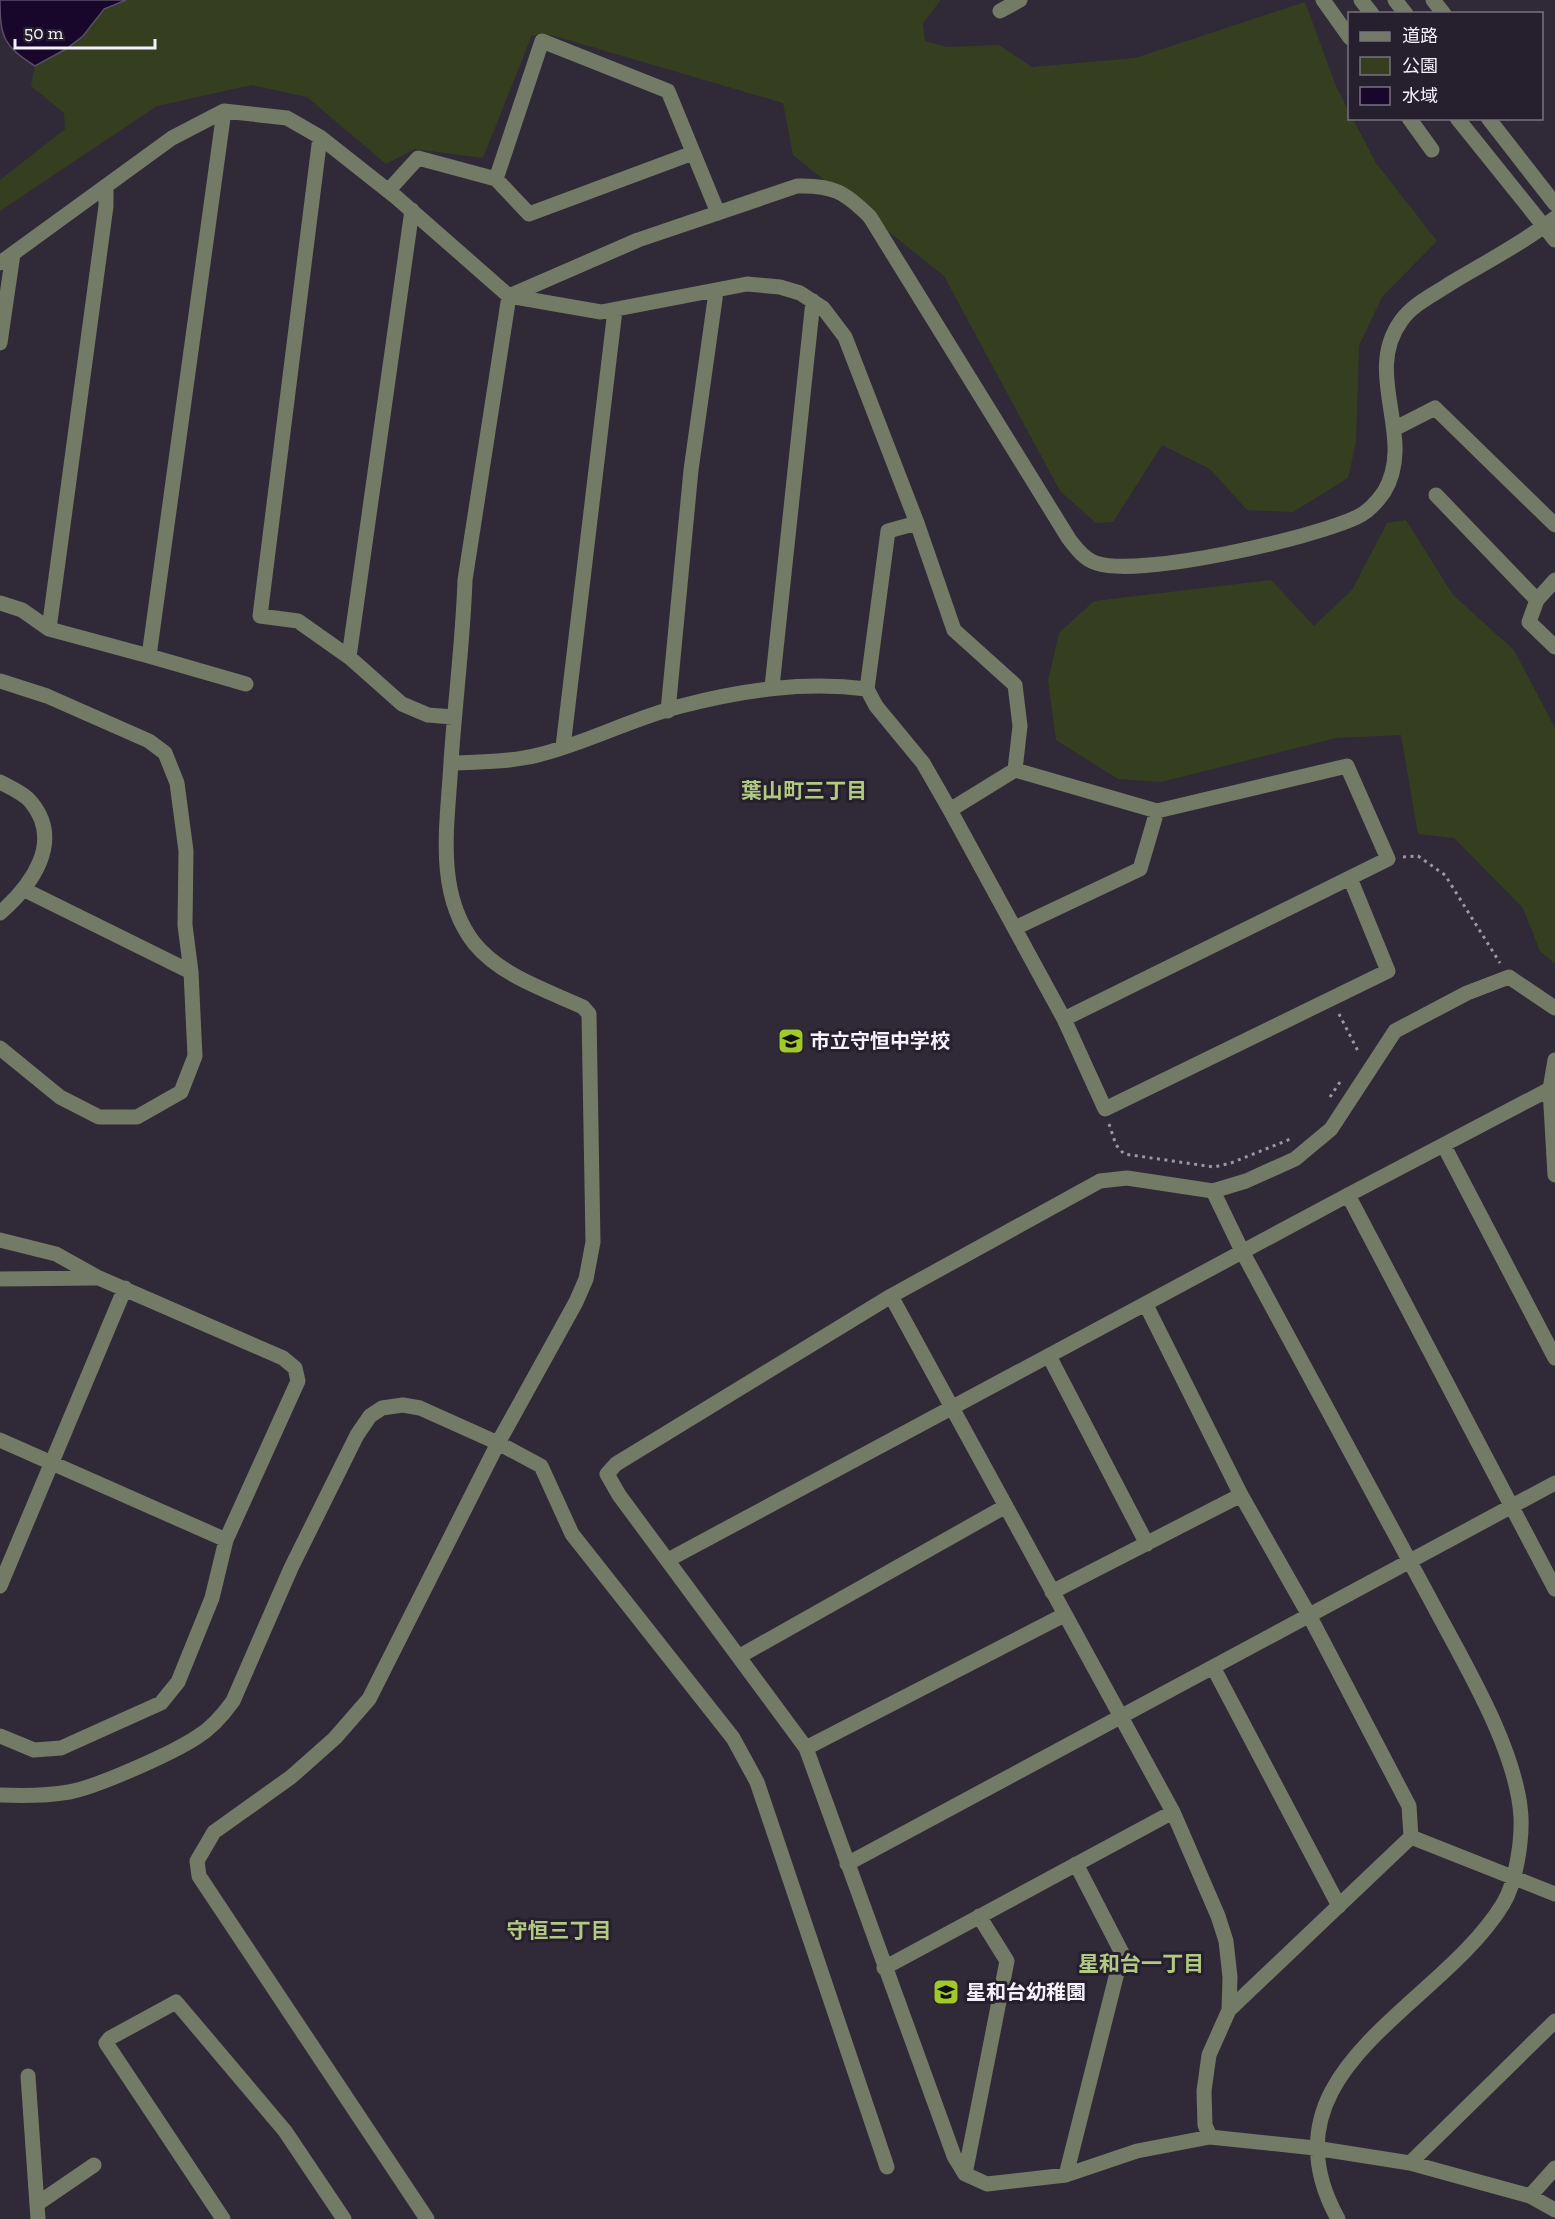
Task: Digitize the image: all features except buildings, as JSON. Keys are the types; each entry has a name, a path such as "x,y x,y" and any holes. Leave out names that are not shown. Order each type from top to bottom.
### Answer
{"street":[{"path":"1000,11 1020,0"},
{"path":"1323,0 1348,35"},
{"path":"1361,0 1370,12"},
{"path":"1395,0 1404,12"},
{"path":"1433,0 1442,12"},
{"path":"496,179 542,41 668,91 718,213"},
{"path":"149,656 224,111"},
{"path":"0,263 172,138 224,111 286,118 320,136 412,210 509,296 601,312 757,284 800,293 823,308 845,338 917,523 954,630 1015,685 1020,726 1015,770"},
{"path":"1410,120 1432,150"},
{"path":"1459,120 1550,222 1555,240"},
{"path":"1490,120 1555,204"},
{"path":"320,136 260,616 298,621 349,657 402,704 428,715 453,717"},
{"path":"388,191 418,158 496,179 529,214 693,153"},
{"path":"509,296 638,240 797,186 823,185 849,196 870,217 1069,539 1083,555 1094,562 1135,567 1227,552 1327,529 1359,516 1372,507 1392,476 1397,455 1385,380 1394,331 1414,306 1550,222"},
{"path":"49,629 106,206 106,186"},
{"path":"349,657 412,210"},
{"path":"0,343 13,254"},
{"path":"668,711 691,470 716,292"},
{"path":"427,2219 199,1875 197,1862 214,1832 291,1777 335,1738 369,1699 498,1443 576,1302 586,1279 593,1242 591,1023 589,1014 583,1007 506,972 475,944 457,914 447,869 446,839 453,717 464,620 465,580 509,296"},
{"path":"771,687 813,301"},
{"path":"563,747 615,310"},
{"path":"1394,429 1435,408 1555,525"},
{"path":"1436,495 1537,600"},
{"path":"917,523 888,531 867,689 876,706 923,763 950,810 1064,1019 1105,1109 1388,971 1350,878"},
{"path":"1555,580 1537,600 1529,622 1555,647"},
{"path":"0,603 22,610 49,629 246,684"},
{"path":"0,681 47,696 149,741 165,753 177,783 186,850 185,925 191,972 195,1056 181,1092 137,1117 99,1117 60,1096 0,1048"},
{"path":"452,762 524,758 668,711 771,687 828,684 867,689"},
{"path":"950,810 1015,770 1157,811 1347,766 1388,859 1064,1019"},
{"path":"0,782 31,801 43,827 42,861 25,890 0,913"},
{"path":"1015,928 1140,869 1157,811"},
{"path":"25,890 191,972"},
{"path":"1555,1008 1509,977 1467,993 1395,1031 1331,1129 1295,1159 1246,1181 1213,1191 1127,1178 1100,1181 891,1296 722,1397 610,1469 609,1480 806,1748 954,2156 965,2174 987,2184 1066,2175 1137,2151 1210,2137 1315,2148 1410,2163 1530,2196 1555,2210"},
{"path":"1555,1060 1550,1089 1555,1175"},
{"path":"668,1560 1550,1089"},
{"path":"1443,1146 1555,1358"},
{"path":"1213,1191 1243,1253 1461,1658 1509,1759 1521,1818 1514,1878 1503,1903 1461,1956 1360,2049 1337,2079 1327,2098 1315,2148 1319,2178 1338,2219"},
{"path":"1348,1195 1555,1589"},
{"path":"0,1240 56,1254 99,1278 283,1358 295,1368 298,1381 226,1540 208,1608 178,1682 161,1703 61,1748 34,1750 0,1736"},
{"path":"0,1279 99,1278"},
{"path":"0,1586 125,1288"},
{"path":"891,1296 1173,1812 1203,1878 1226,1941 1230,1977 1229,2010 1209,2055 1204,2091 1205,2125 1210,2137"},
{"path":"1146,1305 1241,1495 1310,1615 1409,1806 1412,1838"},
{"path":"1049,1356 1147,1544"},
{"path":"0,1795 36,1797 72,1792 136,1766 197,1737 223,1716 233,1701 291,1568 357,1435 370,1416 382,1408 403,1405 420,1408 498,1443 541,1466 572,1534 733,1738 758,1782 887,2167"},
{"path":"0,1440 226,1540"},
{"path":"847,1864 1555,1483"},
{"path":"1052,1592 1241,1495"},
{"path":"740,1656 1006,1506"},
{"path":"806,1748 1064,1615"},
{"path":"1213,1667 1339,1906"},
{"path":"884,1968 1173,1812"},
{"path":"1412,1838 1555,1894"},
{"path":"1229,2010 1412,1838"},
{"path":"1066,2175 1122,1953 1076,1864"},
{"path":"965,2174 1007,1961 980,1916"},
{"path":"223,2219 106,2043 110,2038 176,2002 285,2131 337,2217"},
{"path":"1410,2163 1555,2021"},
{"path":"28,2076 38,2212"},
{"path":"38,2212 94,2165"},
{"path":"1530,2196 1555,2168"}],"path":[{"path":"1388,859 1418,856 1446,875 1509,977"},
{"path":"1330,999 1360,1051 1358,1059"},
{"path":"1328,1100 1343,1079"},
{"path":"1105,1109 1116,1145 1124,1154 1214,1167 1269,1149 1302,1133"}],"green space":[{"path":"126,0 941,0 923,23 925,41 947,47 999,45 1032,67 1135,58 1305,2 1336,86 1348,110 1348,120 1354,120 1376,163 1437,241 1382,297 1359,346 1356,442 1348,478 1293,512 1247,510 1210,469 1162,445 1113,522 1096,523 1060,491 944,276 793,155 783,103 551,35 532,35 483,158 415,149 386,164 307,97 251,85 157,106 0,211 0,180 65,129 64,113 31,86 35,66 66,49 83,36 104,9"},
{"path":"1406,520 1453,595 1514,650 1555,728 1555,964 1540,951 1523,908 1454,838 1418,834 1401,735 1336,738 1161,782 1118,779 1056,740 1048,681 1059,633 1094,601 1271,580 1314,626 1352,590 1387,523"}],"water":[{"path":"0,0 126,0 104,9 83,36 66,49 35,66 16,53 6,40 1,24"}],"place":[{"name":"市立守恒中学校","path":"791,1041"},
{"name":"星和台幼稚園","path":"946,1992"}],"district":[{"name":"葉山町三丁目","path":"804,791"},
{"name":"守恒三丁目","path":"559,1931"},
{"name":"星和台一丁目","path":"1141,1964"}]}
